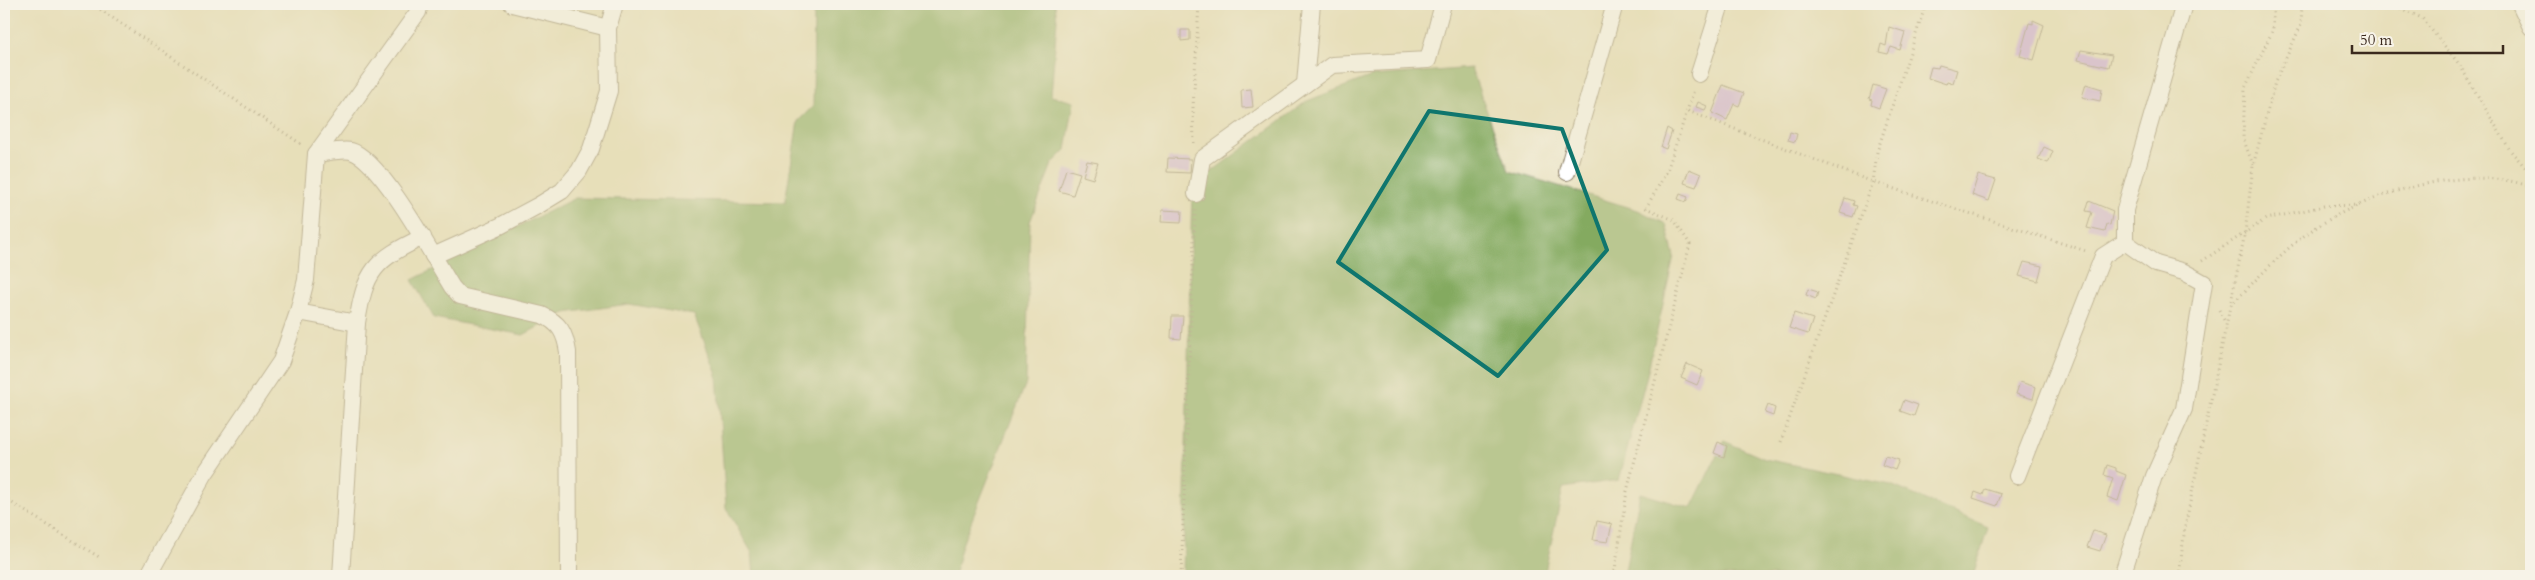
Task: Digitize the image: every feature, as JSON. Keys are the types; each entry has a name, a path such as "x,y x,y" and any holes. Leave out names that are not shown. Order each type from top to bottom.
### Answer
{"street":[{"path":"148,576 204,474 280,361 298,312 306,280 316,154 412,20 420,4"},
{"path":"512,4 608,28"},
{"path":"433,256 500,226 539,205 562,191 579,171 591,149 609,91 608,28 615,4"},
{"path":"1305,84 1312,4"},
{"path":"1196,194 1202,159 1332,65 1428,60 1442,4"},
{"path":"1567,172 1615,4"},
{"path":"1699,74 1721,4"},
{"path":"2125,242 2125,210 2184,4"},
{"path":"2520,4 2531,27"},
{"path":"316,154 351,151 363,159 400,203 423,237 452,287 460,296 542,315 554,320 562,328 568,352 569,576"},
{"path":"341,576 357,323 362,290 371,272 400,248 423,237"},
{"path":"2017,476 2103,256 2125,242"},
{"path":"2122,576 2154,476 2184,409 2204,283 2184,272 2156,264 2125,242"},
{"path":"298,312 357,323"}],"path":[{"path":"92,4 316,154"},
{"path":"1194,146 1193,108 1199,4"},
{"path":"1781,442 1873,182 1877,152 1926,4"},
{"path":"2253,166 2243,138 2245,88 2273,30 2273,4"},
{"path":"2179,576 2185,527 2245,233 2253,166 2275,82 2301,25 2302,4"},
{"path":"2392,4 2422,18 2428,25 2459,64 2510,150 2531,174"},
{"path":"1614,576 1627,491 1690,244 1674,220 1646,208 1667,171 1699,74"},
{"path":"1688,111 1873,182 2103,256"},
{"path":"2230,306 2297,241 2340,215 2393,192 2458,177 2512,179 2531,187"},
{"path":"1181,576 1196,194"},
{"path":"2184,272 2266,220 2324,206 2362,205"},
{"path":"4,498 99,557"}],"highlighted area":[{"path":"1429,111 1562,129 1607,250 1498,376 1338,262"}],"green space":[{"path":"814,4 1055,4 1057,20 1051,96 1074,102 1066,150 1052,164 1030,222 1026,383 962,545 954,576 754,576 752,553 726,508 717,375 694,315 629,304 565,313 523,335 434,318 412,280 575,198 785,202 798,121 813,106"},
{"path":"1471,68 1509,171 1638,210 1666,224 1674,256 1647,375 1619,480 1563,488 1544,576 1183,576 1192,186 1307,101 1372,76"},
{"path":"1724,441 1765,459 1891,485 1988,527 1973,576 1624,576 1640,493 1691,508"}],"building":[{"path":"2033,20 2044,25 2034,60 2020,56 2029,23 2033,24"},
{"path":"1889,27 1905,32 1900,50 1891,47 1888,54 1879,52 1881,44 1886,46"},
{"path":"1181,30 1190,30 1190,40 1181,41"},
{"path":"2081,50 2112,55 2109,67 2078,60"},
{"path":"1939,65 1957,70 1953,83 1947,81 1946,84 1928,78 1931,67 1938,68"},
{"path":"2086,84 2102,89 2100,101 2082,97"},
{"path":"1723,85 1744,93 1739,106 1734,104 1727,120 1712,113"},
{"path":"1873,85 1886,89 1879,108 1871,105 1872,100 1869,99"},
{"path":"1251,89 1253,107 1242,108 1241,90"},
{"path":"1698,102 1707,106 1705,110 1696,107"},
{"path":"1667,128 1672,131 1666,149 1661,147"},
{"path":"1790,132 1797,134 1795,142 1788,140"},
{"path":"2044,147 2053,151 2048,163 2038,159"},
{"path":"1168,158 1191,159 1190,173 1167,172"},
{"path":"1087,161 1098,163 1093,179 1083,176"},
{"path":"1066,169 1080,173 1073,195 1059,191"},
{"path":"1689,169 1701,174 1696,187 1684,183"},
{"path":"1978,175 1996,180 1989,201 1972,195"},
{"path":"1680,194 1688,197 1686,202 1678,199"},
{"path":"1845,198 1854,201 1853,205 1857,206 1853,217 1840,213"},
{"path":"2089,201 2113,211 2110,225 2107,224 2105,232 2087,228 2092,212 2086,211"},
{"path":"1162,210 1182,211 1181,223 1161,222"},
{"path":"2024,262 2042,266 2038,281 2019,276"},
{"path":"1808,289 1818,292 1816,299 1806,295"},
{"path":"1794,313 1813,319 1808,334 1789,328"},
{"path":"1172,316 1183,316 1181,339 1171,338"},
{"path":"1687,364 1703,371 1697,385 1681,378"},
{"path":"2020,382 2036,387 2033,399 2016,394"},
{"path":"1904,400 1918,405 1914,416 1900,411"},
{"path":"1768,405 1775,408 1773,416 1765,413"},
{"path":"1718,442 1727,446 1724,457 1714,453"},
{"path":"1885,456 1899,460 1895,470 1882,465"},
{"path":"2107,465 2116,468 2116,471 2126,475 2118,501 2107,497 2113,478 2104,475"},
{"path":"1985,489 2001,494 1997,506 1973,498 1975,492 1983,495"},
{"path":"1597,521 1612,524 1608,542 1593,540"},
{"path":"2093,531 2106,535 2100,551 2087,547"}]}
